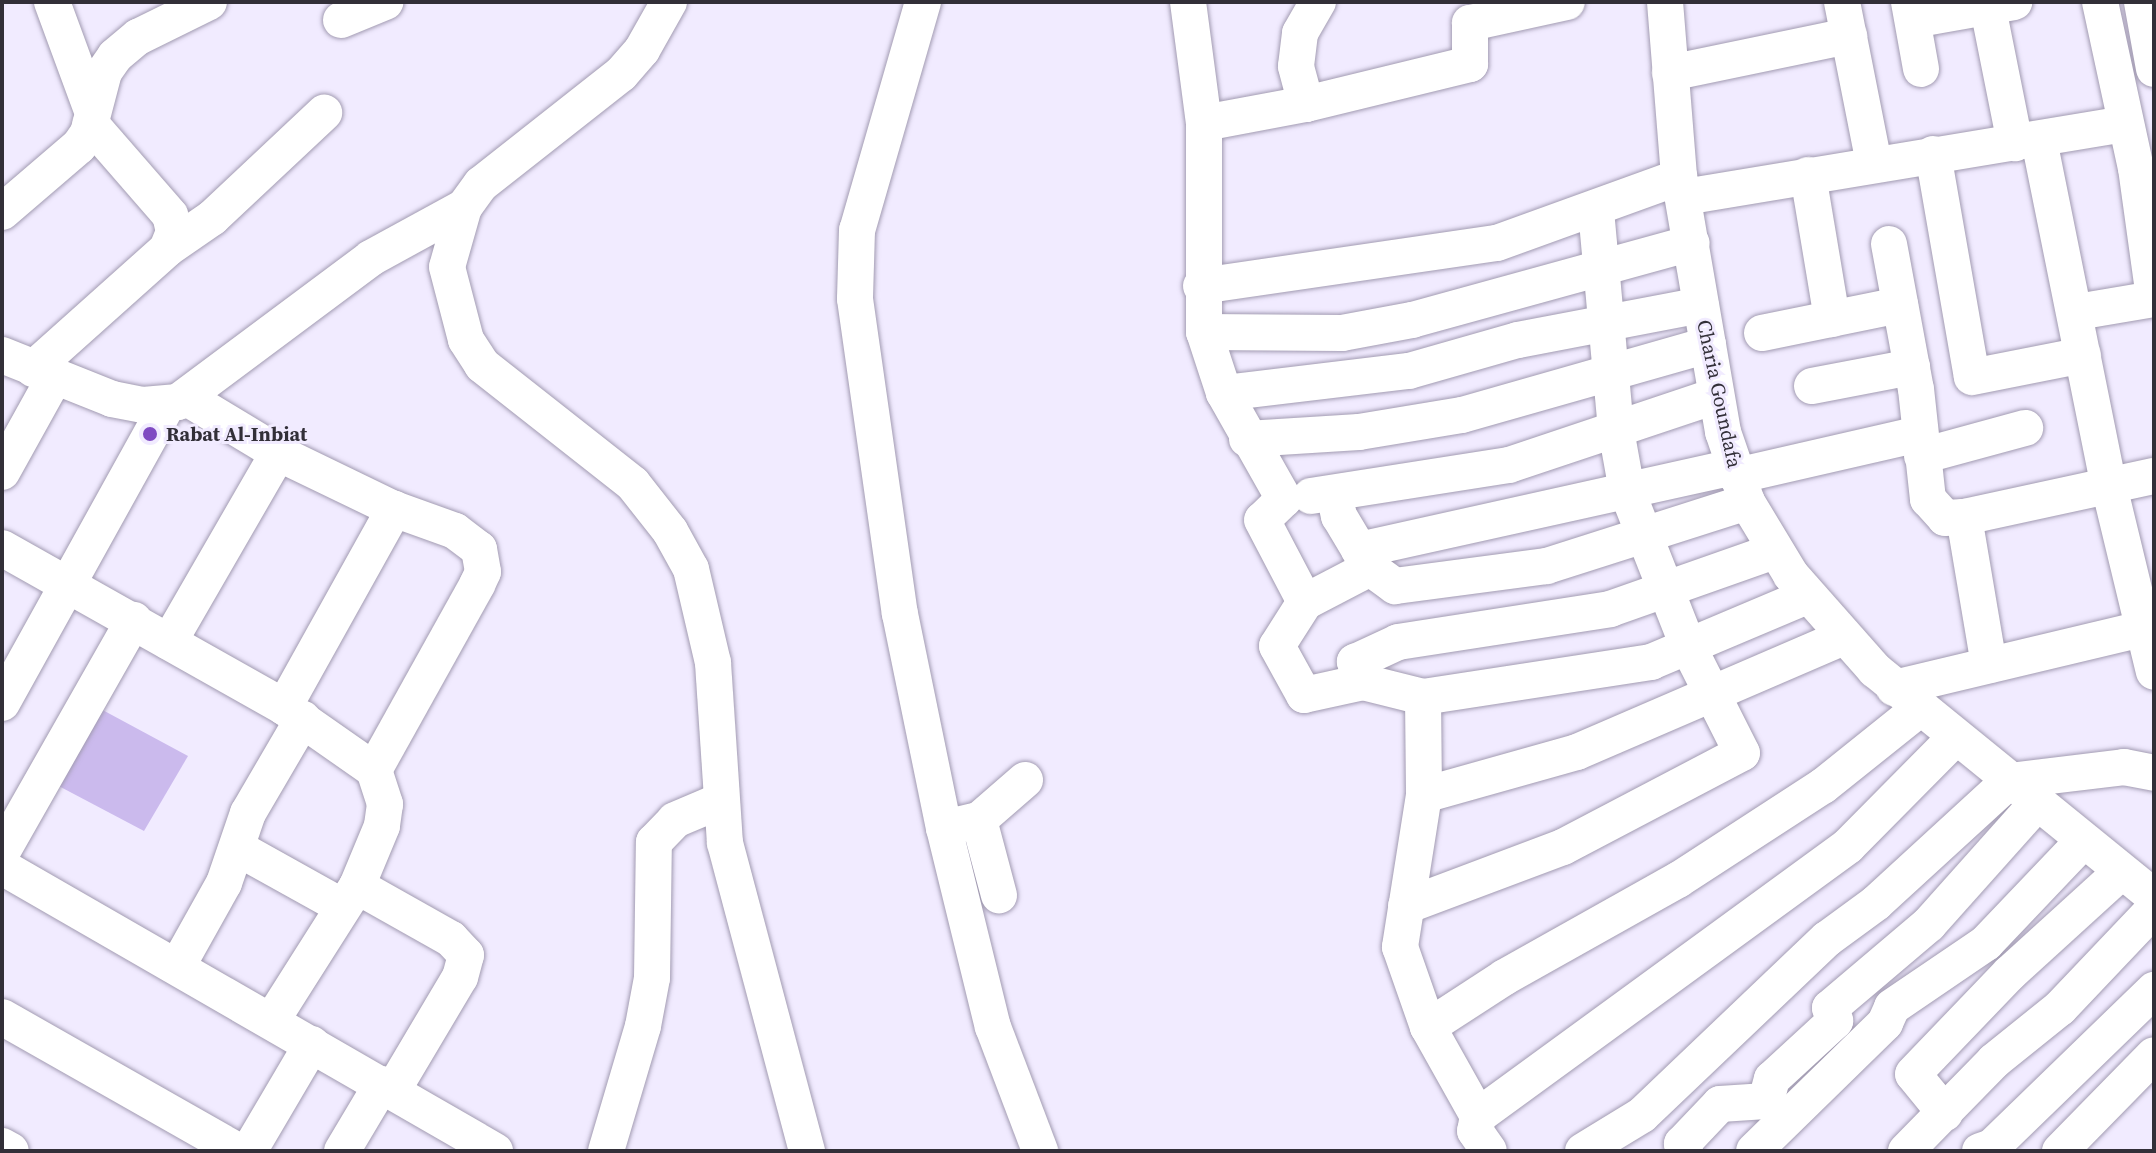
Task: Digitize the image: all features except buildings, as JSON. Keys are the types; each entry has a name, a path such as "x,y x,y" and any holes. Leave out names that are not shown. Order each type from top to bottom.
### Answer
{"street":[{"path":"52,2 91,117 170,215 174,232 167,249"},
{"path":"341,20 385,2"},
{"path":"669,2 642,50 621,74 594,100 512,157 481,184 464,207 447,267 466,340 507,389 633,484 670,531 691,569 706,616 713,663 720,801 733,874 807,1151"},
{"path":"923,2 857,230 855,299 900,614 944,828 993,1027 1040,1151"},
{"path":"1188,2 1204,123 1201,286 1204,332 1224,393 1247,439 1284,499"},
{"path":"1204,123 1306,104 1470,64 1470,23 1567,2"},
{"name":"Charia Goundafa","path":"1665,2 1682,187 1715,396 1738,481 1775,551 1842,638 1906,698 2154,897"},
{"path":"2077,312 2154,298 2145,167 2125,124 2100,2"},
{"path":"2142,2 2154,69"},
{"path":"1306,104 1296,66 1300,33 1316,3"},
{"path":"2,212 79,146 104,72 115,56 196,4"},
{"path":"1921,69 1911,11 2001,5 2027,141 2077,312 2109,486 2148,627 2154,672"},
{"path":"1670,73 1846,19 1874,163"},
{"path":"2,472 30,367 167,249 212,218 324,113"},
{"path":"1201,286 1497,243 1682,187 1808,175 2125,124"},
{"path":"1933,154 1972,377"},
{"path":"1808,175 1832,319"},
{"path":"2,703 177,401 371,258 464,207"},
{"path":"1406,906 1563,847 1742,753 1716,693 1688,646 1642,539 1627,491 1616,430 1596,211"},
{"path":"1204,332 1342,333 1600,271 1692,243"},
{"path":"1889,244 1914,378 1920,445 1931,508 1945,518 1964,517 2154,476"},
{"path":"1224,393 1409,371 1607,321 1701,305"},
{"path":"1762,333 1900,305"},
{"path":"1247,439 1359,432 1462,415 1708,345"},
{"path":"1812,386 1972,377 2083,355"},
{"path":"30,367 112,399 177,401 394,509 470,539 479,549 483,572 374,770"},
{"path":"1305,602 1262,520 1284,499 1509,465 1715,396"},
{"path":"1807,596 1651,662 1423,697 1363,682 1304,695 1277,646 1305,602 1365,559 1627,491 1738,481 2025,428"},
{"path":"169,642 278,453"},
{"path":"1334,493 1339,516 1365,559 1395,586 1547,566 1642,539 1738,481"},
{"path":"177,967 239,849 248,813 394,509"},
{"path":"1964,517 1989,665"},
{"path":"2,548 294,713 374,770 385,804 382,826 350,896 272,1020"},
{"path":"1363,682 1355,662 1398,642 1610,609 1775,551"},
{"path":"2,852 134,620"},
{"path":"1428,1027 1823,786 1906,698 1989,665 2148,627"},
{"path":"1424,795 1577,752 1842,638"},
{"path":"1423,697 1424,795 1400,947 1428,1027 1478,1116 1475,1131 1489,1151"},
{"path":"1478,1116 1848,846 1956,737"},
{"path":"1583,1151 1642,1115 1827,939 1876,903 2009,781 2124,767 2154,773"},
{"path":"944,828 979,820 1025,780"},
{"path":"606,1151 643,1026 652,978 654,842 675,820 720,801"},
{"path":"1685,1151 1682,1144 1720,1104 1766,1101 1772,1079 1835,1021 1830,1008 1929,924 2038,802"},
{"path":"979,820 999,895"},
{"path":"1754,1151 1885,1023 1892,1007 1986,943 2083,841"},
{"path":"239,849 451,939 466,955 460,977 342,1151"},
{"path":"2,867 388,1087 485,1148"},
{"path":"1945,1113 1913,1074 2010,973 2121,872"},
{"path":"1906,1151 1994,1061 2060,1008 2154,909"},
{"path":"1989,1150 2154,990"},
{"path":"2,1017 238,1151"},
{"path":"249,1151 312,1044"},
{"path":"2060,1151 2154,1055"},
{"path":"2,1146 11,1151"}],"place":[{"name":"Rabat Al-Inbiat","path":"150,434"}]}
